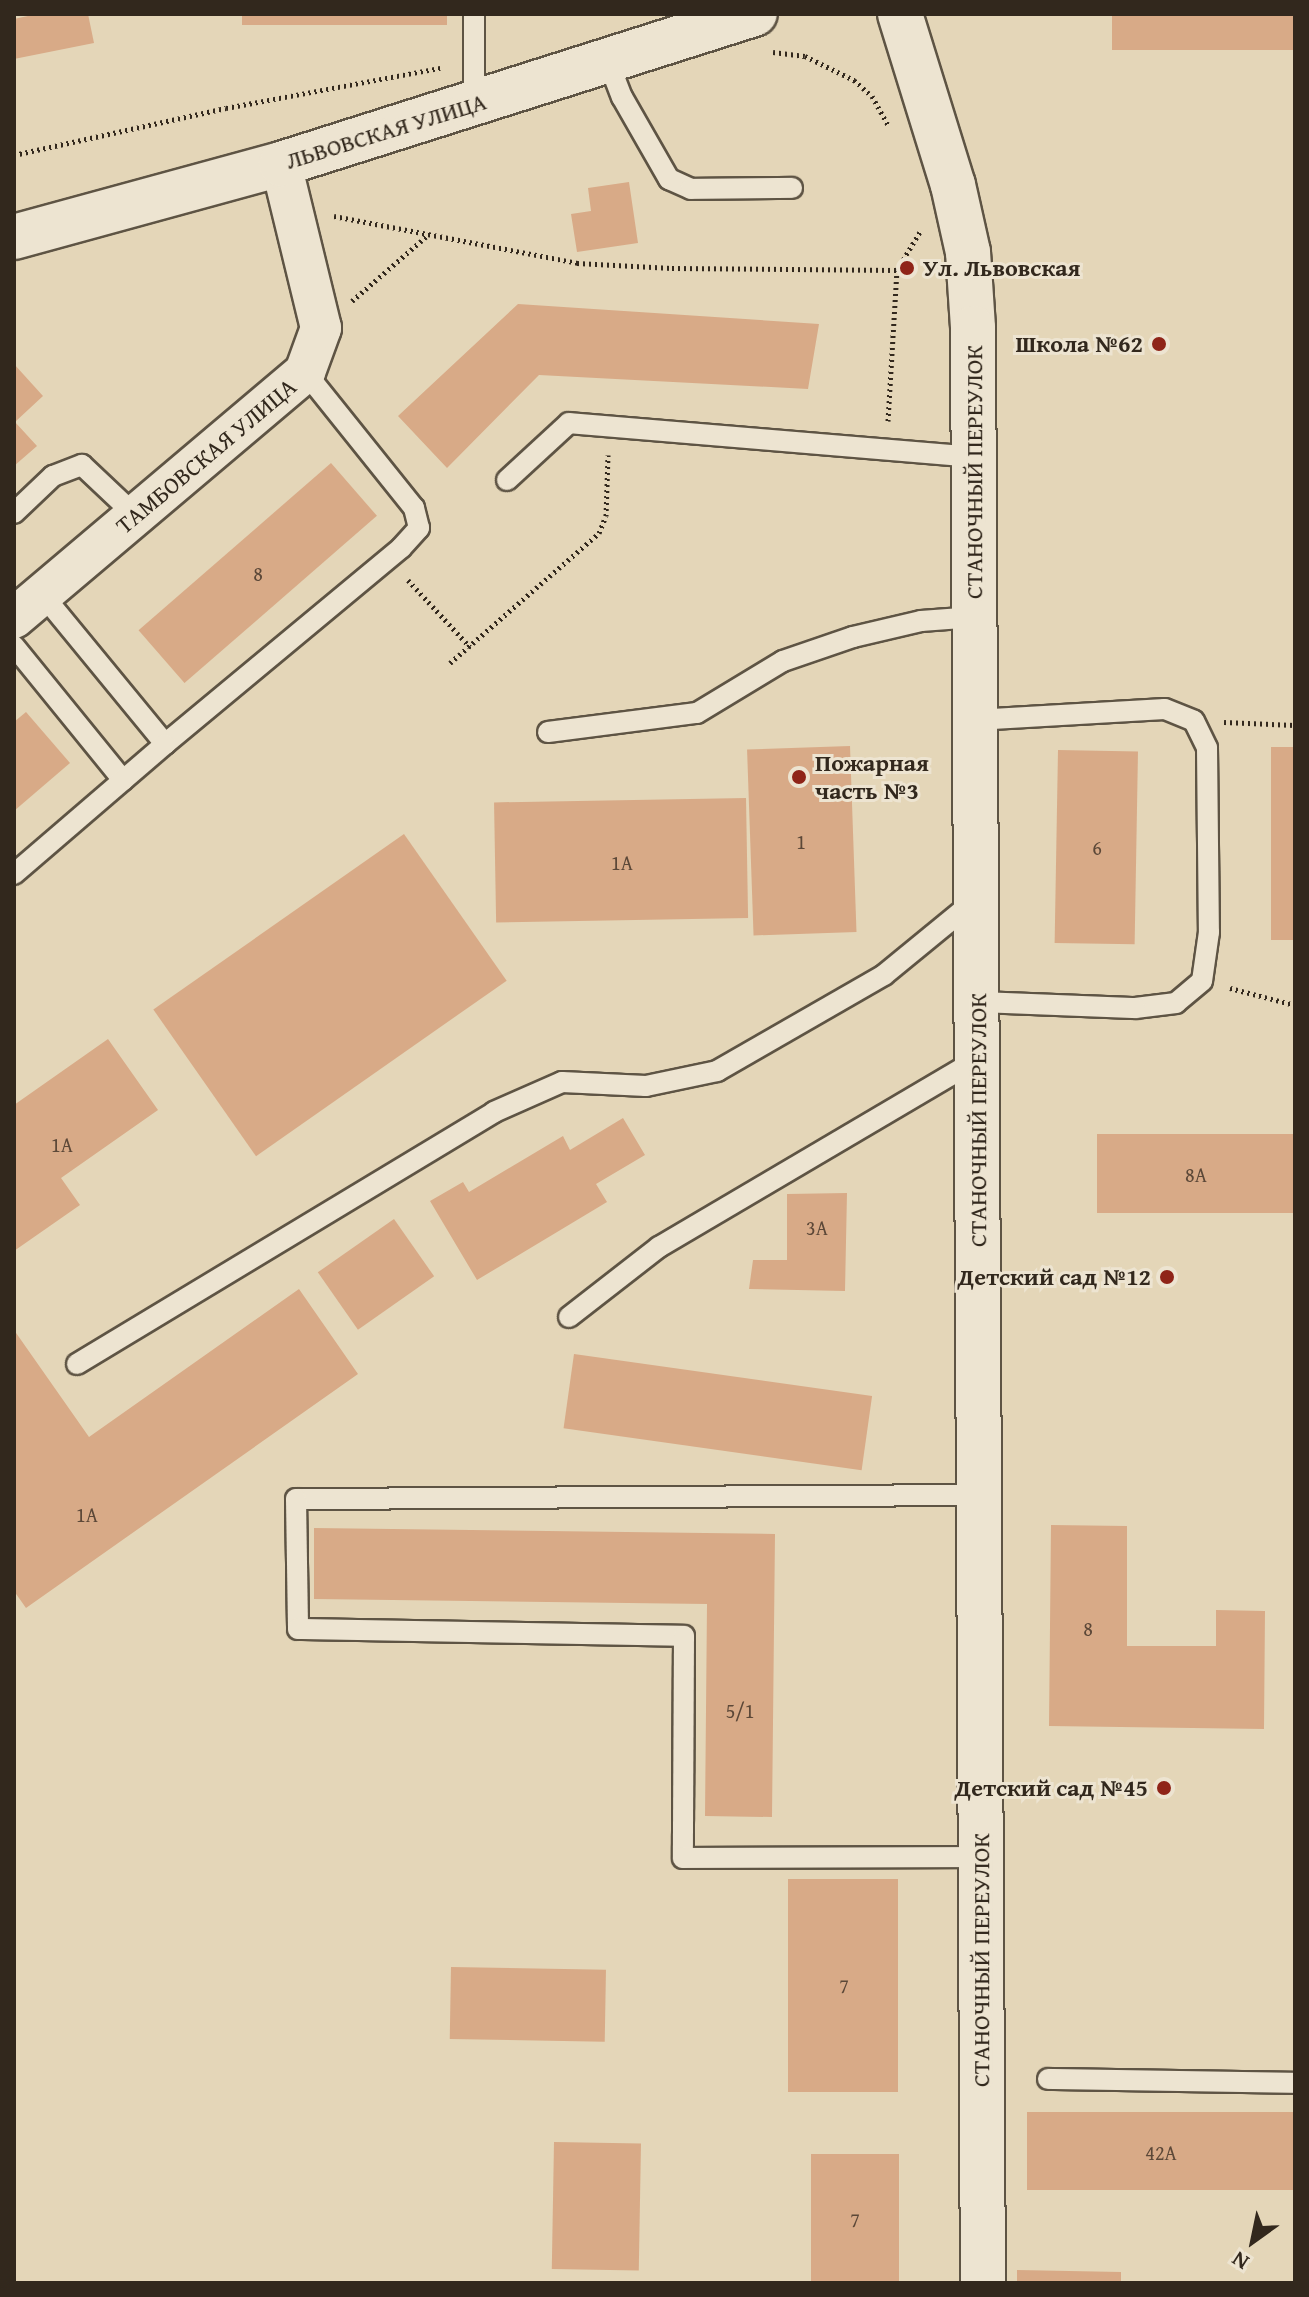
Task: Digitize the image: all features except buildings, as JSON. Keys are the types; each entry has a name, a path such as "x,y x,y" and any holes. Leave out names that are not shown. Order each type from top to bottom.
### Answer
{"main road":[{"name":"ЛЬВОВСКАЯ УЛИЦА","path":"14,237 281,164 755,14"},
{"name":"СТАНОЧНЫЙ ПЕРЕУЛОК","path":"900,14 953,185 968,252 973,328 983,2283"}],"street":[{"path":"281,164 321,328"},
{"name":"ТАМБОВСКАЯ УЛИЦА","path":"28,606 305,372 321,328"}],"lane":[{"path":"474,14 474,104"},
{"path":"608,61 622,97 669,179 691,189 792,188"},
{"path":"14,874 388,558 419,528 414,508 305,372"},
{"path":"507,480 569,423 974,457"},
{"path":"14,513 53,476 82,465 136,516"},
{"path":"28,606 165,744"},
{"path":"548,732 697,713 783,661 853,637 921,621 975,617"},
{"path":"14,646 123,780"},
{"path":"975,720 1165,709 1194,721 1207,748 1209,932 1202,981 1176,1003 1135,1008 977,1002"},
{"path":"77,1364 494,1112 562,1082 646,1086 717,1071 884,975 976,900"},
{"path":"569,1317 659,1247 977,1060"},
{"path":"979,1495 296,1499 298,1629 684,1636 683,1858 981,1857"},
{"path":"1048,2079 1295,2083"}],"path":[{"path":"14,155 226,108 474,61"},
{"path":"292,207 577,263 672,268 897,270"},
{"path":"887,450 897,270 926,219"},
{"path":"321,328 429,234"},
{"path":"450,663 599,533 606,516 608,426"},
{"path":"388,558 470,647"},
{"path":"1194,721 1295,725"},
{"path":"1202,981 1295,1005"}],"place":[{"name":"Ул. Львовская","path":"907,268"},
{"name":"Школа №62","path":"1159,344"},
{"name":"Пожарная часть №3","path":"799,777"},
{"name":"Детский сад №12","path":"1167,1277"},
{"name":"Детский сад №45","path":"1164,1788"}]}
